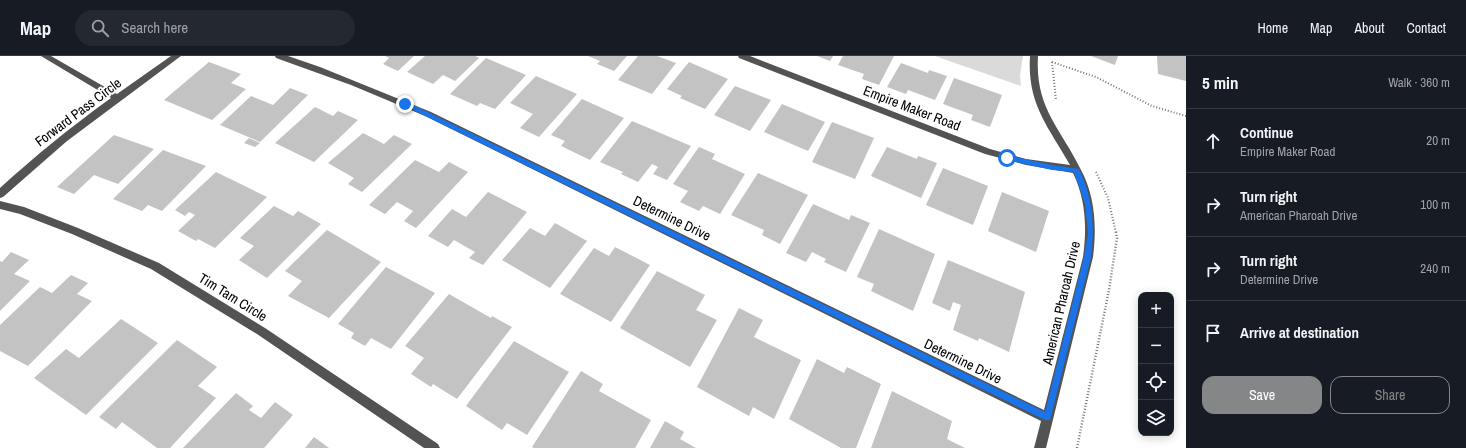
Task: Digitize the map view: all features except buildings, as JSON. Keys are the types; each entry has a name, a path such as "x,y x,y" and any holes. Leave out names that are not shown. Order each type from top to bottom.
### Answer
{"street":[{"path":"45,56 117,98"},
{"name":"Forward Pass Circle","path":"0,194 56,143 177,56"},
{"name":"Determine Drive","path":"279,56 353,81 428,114 1048,418"},
{"name":"Empire Maker Road","path":"742,56 988,152 1026,162 1077,170"},
{"name":"American Pharoah Drive","path":"1034,56 1033,81 1037,99 1048,124 1077,170 1088,204 1090,219 1090,243 1040,448"},
{"name":"Tim Tam Circle","path":"0,205 21,210 75,231 155,266 261,331 434,448"}],"path":[{"path":"1034,56 1080,71 1152,106 1186,116"}],"shaded area":[{"path":"935,56 1023,56 1020,75 1021,86"}],"route":[{"path":"405,104 1048,418 1088,257 1091,233 1088,204 1077,170 1052,167 1007,158"}]}
